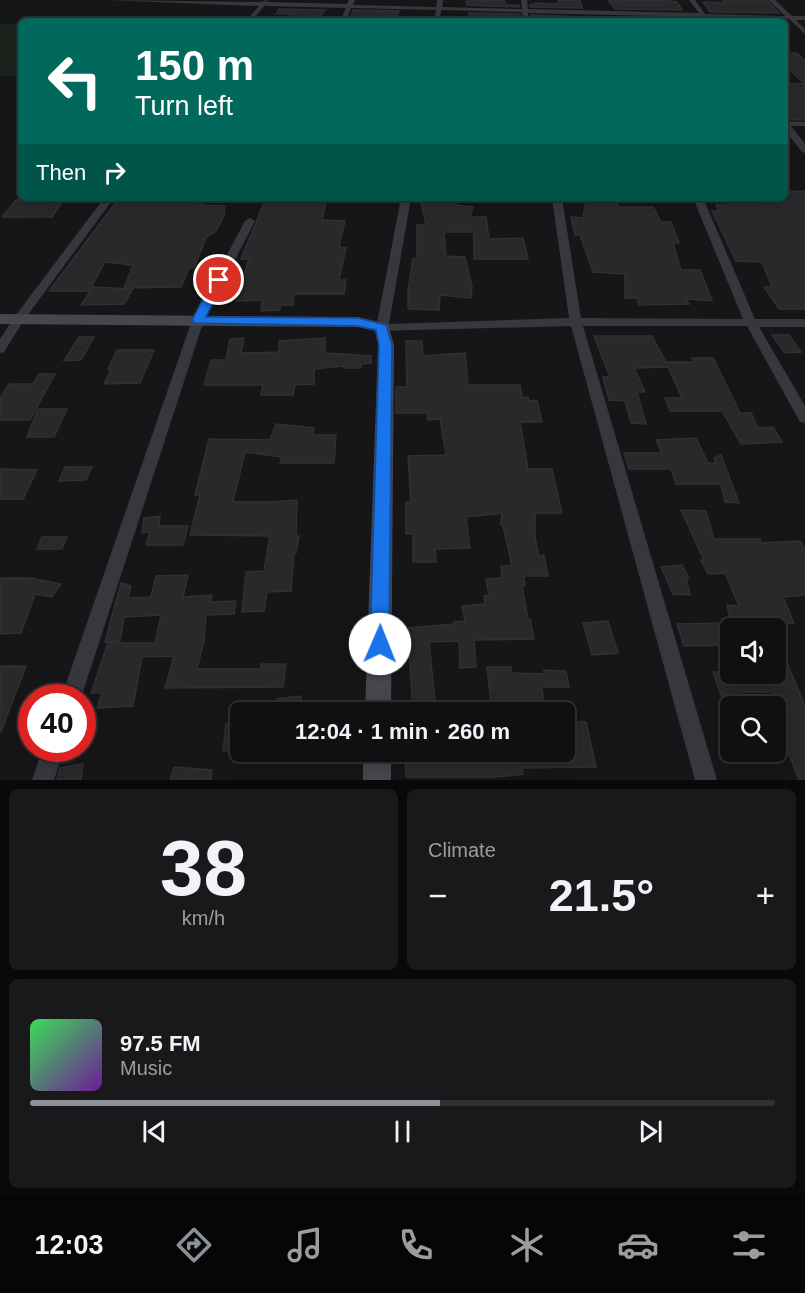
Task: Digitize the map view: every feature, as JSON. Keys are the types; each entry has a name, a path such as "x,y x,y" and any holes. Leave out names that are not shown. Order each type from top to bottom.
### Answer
{"street":[{"path":"110,0 351,3 439,8 617,10 705,18 805,18"},
{"path":"437,18 440,0"},
{"path":"524,0 526,18"},
{"path":"692,0 705,18"},
{"path":"772,0 805,32"},
{"path":"252,18 265,2"},
{"path":"344,18 351,3"},
{"path":"617,10 621,18"},
{"path":"788,124 805,124"},
{"path":"788,128 805,150"},
{"path":"0,349 9,319 107,201"},
{"path":"378,702 386,345 382,327 405,201"},
{"path":"557,201 576,322 706,780"},
{"path":"699,201 751,322 805,418"},
{"path":"76,684 198,320 250,220"},
{"path":"9,319 358,322 382,327 576,322 805,323"},
{"path":"43,780 49,762"},
{"path":"377,762 377,780"}],"shaded area":[{"path":"18,23 18,77 0,76 0,24"}],"building":[{"path":"504,0 506,5 519,5 519,7 467,5 466,1"},
{"path":"559,0 580,0 582,8 530,7 536,3 557,4"},
{"path":"723,0 767,0 779,13 710,12 703,2 726,3"},
{"path":"609,1 677,2 682,10 615,9"},
{"path":"279,9 325,10 319,18 289,18 291,14 276,14"},
{"path":"353,10 399,11 397,18 351,18"},
{"path":"469,13 520,14 518,18 470,18"},
{"path":"531,15 586,18 554,18 531,17"},
{"path":"788,53 797,53 805,61 805,84 788,69"},
{"path":"788,83 805,84 805,120 788,119"},
{"path":"805,191 805,309 779,309 764,287 772,287 762,262 736,261 712,211 719,211 716,205 729,205 727,201 788,201 788,192"},
{"path":"16,200 63,201 52,217 2,217"},
{"path":"117,201 204,201 201,205 225,206 224,216 216,231 206,238 194,268 189,268 181,287 124,288 133,265 105,262 89,291 49,291"},
{"path":"265,201 326,202 322,220 345,221 339,247 346,248 339,280 346,280 344,294 294,294 293,305 280,305 280,310 261,311 262,300 236,301 249,259 241,259"},
{"path":"421,201 456,201 456,205 473,207 470,217 486,217 489,239 523,238 528,259 474,259 474,232 444,232 446,256 465,257 472,286 471,298 440,295 439,310 408,309 413,259 417,259 417,225 426,225"},
{"path":"586,201 614,201 619,207 653,207 661,222 671,222 679,243 673,243 681,270 700,270 712,301 686,299 689,304 639,305 637,298 625,298 625,274 593,272 580,235 575,235 571,217 583,218"},
{"path":"93,287 133,289 124,304 81,305"},
{"path":"772,335 789,335 801,352 785,353"},
{"path":"594,336 652,336 666,362 694,362 692,358 713,358 740,413 751,413 758,428 773,427 782,442 741,444 721,409 721,411 670,411 665,398 682,398 668,367 634,368 645,392 637,392 646,424 631,423 625,401 609,400 603,377 610,377"},
{"path":"79,337 94,337 81,360 64,361"},
{"path":"244,338 241,353 279,352 279,341 325,338 325,353 371,356 371,363 361,364 361,368 343,368 343,366 314,369 314,384 295,385 293,395 261,395 263,385 204,385 211,360 226,360 230,339"},
{"path":"406,341 422,341 423,356 465,353 468,385 520,385 522,398 528,397 529,401 537,400 542,422 520,422 528,469 552,469 562,513 535,513 535,538 539,556 544,555 548,576 524,576 525,586 522,586 534,639 474,640 476,667 460,668 459,641 429,642 435,702 412,702 408,628 465,621 462,606 485,604 484,596 489,595 486,579 502,578 501,566 512,566 501,525 502,513 466,517 470,548 435,549 436,562 413,562 413,534 406,534 406,502 411,502 408,456 446,455 440,419 428,420 427,413 396,413 396,387 407,387"},
{"path":"117,350 154,350 140,383 104,384"},
{"path":"39,374 55,374 30,420 0,420 0,399 9,384 33,384"},
{"path":"38,409 67,409 54,437 27,437"},
{"path":"276,424 314,428 313,435 336,435 334,463 280,463 282,457 245,452 233,502 297,500 296,536 299,536 296,553 294,553 291,591 267,592 264,611 242,612 246,572 264,571 270,536 190,535 200,495 195,495 209,439 270,440"},
{"path":"696,438 708,463 716,463 714,458 721,455 739,503 725,502 721,484 676,484 671,469 629,469 624,453 662,453 656,440"},
{"path":"65,467 92,467 86,480 59,481"},
{"path":"0,469 37,470 23,499 0,499"},
{"path":"681,510 706,511 714,539 760,539 762,543 800,541 805,549 805,595 783,597 794,623 786,623 786,618 730,618 727,605 739,606 725,573 708,574 701,560 704,560"},
{"path":"160,516 159,526 188,526 183,545 146,545 150,532 142,533 144,518"},
{"path":"42,537 67,537 62,549 37,549"},
{"path":"682,565 689,578 686,578 690,595 673,594 661,567"},
{"path":"188,575 183,597 212,595 211,602 236,601 234,614 206,615 204,641 197,669 261,669 261,664 286,664 283,687 165,688 174,656 142,657 133,706 97,708 102,693 96,693 96,684 94,684 108,643 155,643 161,615 124,617 120,641 105,642 121,583 131,586 128,598 151,597 156,576"},
{"path":"0,578 30,578 61,584 52,597 35,594 21,633 0,634"},
{"path":"608,621 618,653 592,655 583,623"},
{"path":"720,623 720,645 684,646 677,624"},
{"path":"786,660 805,706 805,780 799,780 789,754 786,754 786,696 774,696 772,692 742,692 744,696 721,696 713,672 720,672 720,684 786,684"},
{"path":"0,666 26,666 1,732"},
{"path":"487,667 511,667 512,673 544,674 544,670 566,671 569,687 542,687 544,702 491,702"},
{"path":"301,696 301,702 277,702 277,699"},
{"path":"575,722 586,722 596,767 522,768 523,774 496,777 406,777 405,762 575,762"},
{"path":"226,724 230,724 230,751 223,751"},
{"path":"83,764 81,780 57,780 60,768"},
{"path":"174,767 212,770 211,780 170,780"}],"route":[{"path":"219,280 198,320 358,322 382,327 386,345 380,644"}]}
